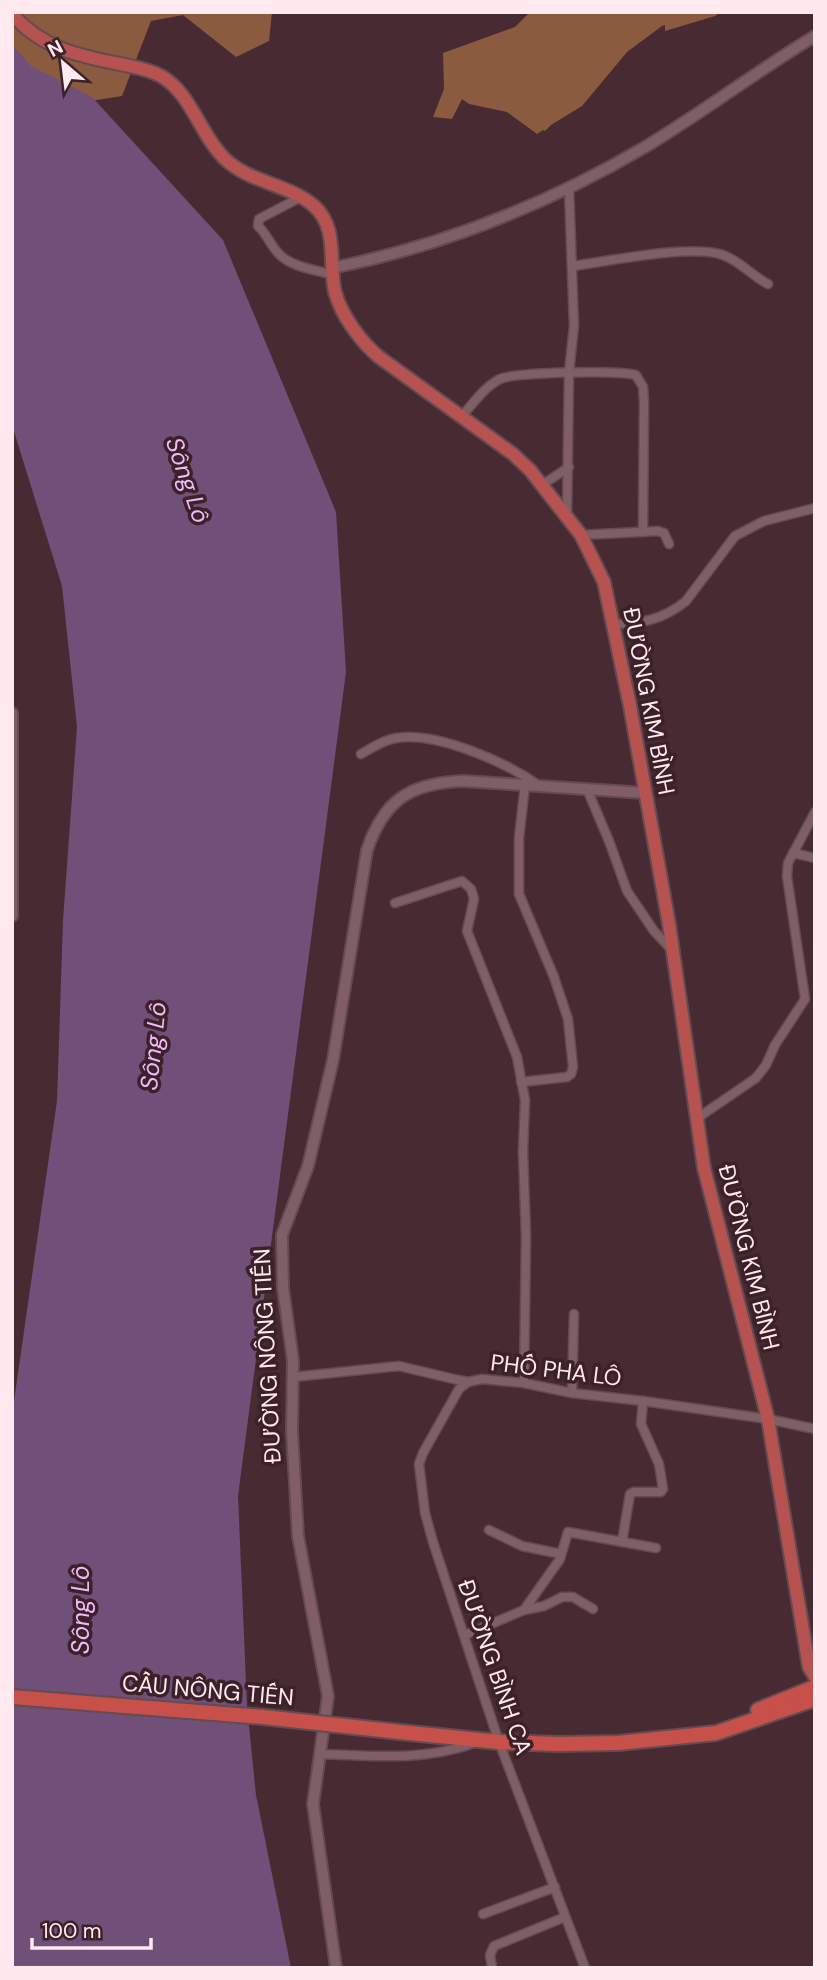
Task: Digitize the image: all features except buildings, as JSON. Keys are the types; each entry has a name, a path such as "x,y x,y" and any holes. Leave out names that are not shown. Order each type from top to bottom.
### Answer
{"highway":[{"path":"684,1736 815,1687"},
{"name":"CẦU NÔNG TIẾN","path":"12,1697 263,1717 499,1742 606,1743 684,1736"},
{"path":"684,1736 716,1733 815,1699"}],"main road":[{"name":"ĐƯỜNG KIM BÌNH","path":"12,14 29,30 58,50 139,68 165,79 182,96 206,136 226,160 236,168 301,197 318,211 330,229 332,272 338,299 369,349 513,454 542,485 581,535 604,582 646,793 709,1189 768,1419 809,1667 815,1678"}],"street":[{"path":"301,197 259,219 258,226 281,257 293,263 332,272 394,255 459,233 569,189 694,116 813,40"},
{"path":"567,516 569,372 574,326 569,189"},
{"path":"573,266 681,252 713,252 730,258 768,284"},
{"path":"461,417 489,387 503,378 569,372 632,374 641,381 644,402 643,532"},
{"path":"542,485 569,467"},
{"path":"611,624 642,624 677,608 686,601 735,536 764,521 815,508"},
{"path":"581,535 664,533 668,544"},
{"path":"12,713 12,916"},
{"path":"361,754 382,742 419,737 440,741 502,763 541,786"},
{"name":"ĐƯỜNG NÔNG TIẾN","path":"336,1968 313,1804 328,1696 298,1536 292,1432 293,1361 283,1288 282,1236 308,1166 333,1060 367,850 374,830 386,810 402,796 421,787 442,782 463,781 646,793"},
{"path":"521,1082 567,1077 573,1067 568,1019 554,976 519,894 519,838 525,785"},
{"path":"587,789 610,841 627,891 672,951"},
{"path":"696,1119 756,1078 805,999 787,876 788,863 815,812"},
{"path":"793,853 815,858"},
{"path":"396,903 452,883 462,881 467,884 474,899 467,931 517,1057 525,1100 524,1382"},
{"path":"657,932 668,924"},
{"path":"805,999 815,1004"},
{"path":"572,1393 573,1314"},
{"name":"PHỐ PHA LÔ","path":"293,1377 399,1366 468,1382 482,1379 524,1382 572,1393 768,1419 815,1429"},
{"name":"ĐƯỜNG BÌNH CA","path":"468,1382 459,1389 425,1445 419,1464 427,1523 499,1742 585,1968"},
{"path":"622,1542 630,1494 660,1492 663,1489 659,1464 641,1423 643,1401"},
{"path":"489,1530 522,1545 561,1554"},
{"path":"524,1610 561,1554 568,1532 656,1548"},
{"path":"465,1635 524,1610 544,1606 568,1596 593,1609"},
{"path":"321,1754 386,1757 417,1755 439,1752 480,1740"},
{"path":"483,1914 555,1887"},
{"path":"492,1968 490,1955 494,1946 565,1917"}],"shaded area":[{"path":"12,12 272,12 269,41 236,57 183,15 151,21 122,96 90,101 12,59"},
{"path":"530,12 721,12 665,31 665,25 662,26 627,52 582,106 537,134 507,112 469,104 462,99 452,119 433,117 444,89 443,53 515,27"}],"water":[{"name":"Sông Lô","path":"12,45 31,66 92,97 223,240 336,512 346,672 238,1496 247,1706 256,1795 291,1968 12,1968 12,1415 57,1101 63,921 77,727 62,586 12,425"}]}
